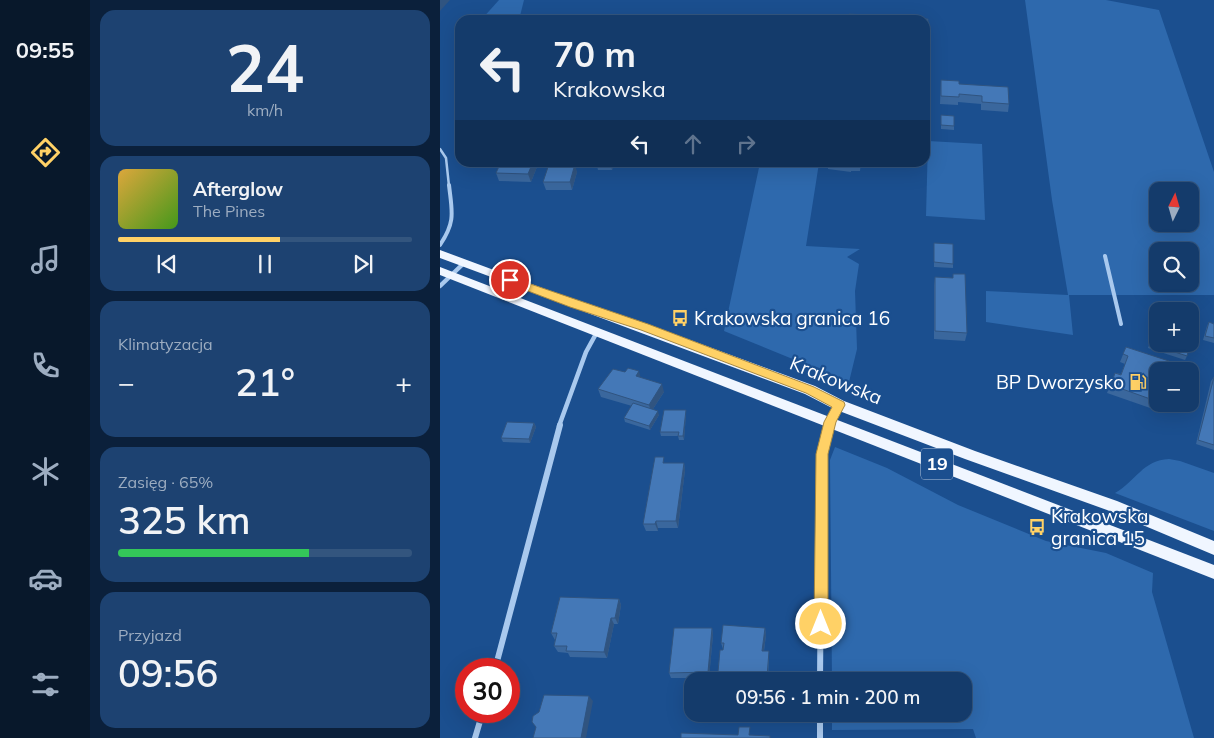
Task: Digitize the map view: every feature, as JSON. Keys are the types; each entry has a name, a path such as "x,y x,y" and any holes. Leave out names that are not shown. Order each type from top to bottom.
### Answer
{"main road":[{"name":"Krakowska","path":"440,254 573,304 630,322 810,390 839,405 985,461 1112,505 1214,548"},
{"name":"19","path":"446,273 1214,572"}],"street":[{"path":"440,286 446,273 464,263"},
{"path":"497,658 562,416 586,352 597,332"},
{"path":"820,672 822,454 830,422 839,405"},
{"path":"820,722 820,738"},
{"path":"475,738 479,723"}],"lane":[{"path":"440,149 446,158 452,215 450,230 440,245"},
{"path":"1105,256 1122,324"}],"shaded area":[{"path":"499,0 524,0 520,15 486,15"},
{"path":"1025,0 1106,0 1159,10 1214,172 1214,295 1069,295 1073,335 986,322 986,291 1068,295 1052,200"},
{"path":"930,141 982,144 985,220 926,216"},
{"path":"759,167 818,167 806,246 860,249 847,257 859,264 855,291 857,349 849,382 724,331"},
{"path":"835,447 887,468 958,505 1046,541 1106,553 1153,573 1152,592 1194,738 976,738 973,729 832,730 832,722 972,722 972,672 832,672 830,460"},
{"path":"1169,459 1214,473 1214,531 1115,493 1146,467 1160,460"}],"building":[{"path":"941,80 959,81 959,84 1008,87 1009,104 982,102 982,96 959,94 959,97 941,96"},
{"path":"941,115 954,116 954,126 941,125"},
{"path":"499,167 531,167 528,174 496,173"},
{"path":"548,167 574,167 570,182 543,182"},
{"path":"934,243 953,244 953,264 934,262"},
{"path":"953,274 965,274 967,333 935,331 935,277 953,278"},
{"path":"1209,322 1214,324 1214,338 1205,336"},
{"path":"1126,347 1169,361 1149,362 1149,399 1111,385 1115,373 1121,375 1128,356 1123,354"},
{"path":"1175,352 1188,352 1187,356"},
{"path":"628,368 639,371 636,376 662,384 649,405 598,389 613,369 625,372"},
{"path":"1214,377 1214,445 1198,440"},
{"path":"633,403 658,411 649,426 624,418"},
{"path":"664,410 686,410 683,436 678,436 679,432 660,432"},
{"path":"507,422 534,423 529,439 501,438"},
{"path":"655,457 664,457 663,463 684,463 676,521 656,521 655,524 643,524"},
{"path":"560,597 619,599 615,618 611,618 604,652 566,651 567,646 554,646 557,633 551,633"},
{"path":"723,625 765,628 762,651 769,651 767,672 718,672 720,650 723,650 724,643 721,643"},
{"path":"674,628 712,628 708,672 669,673"},
{"path":"544,695 589,696 581,738 533,738 536,727 532,722 533,716 539,712"},
{"path":"739,727 750,727 749,735 770,736 770,738 681,738 681,733 738,735"}],"place":[{"name":"Krakowska granica 16","path":"680,318"},
{"name":"BP Dworzysko","path":"1138,382"},
{"name":"Krakowska granica 15","path":"1037,527"}],"route":[{"path":"510,280 573,304 645,327 810,390 839,405 830,422 822,454 821,624"}]}
